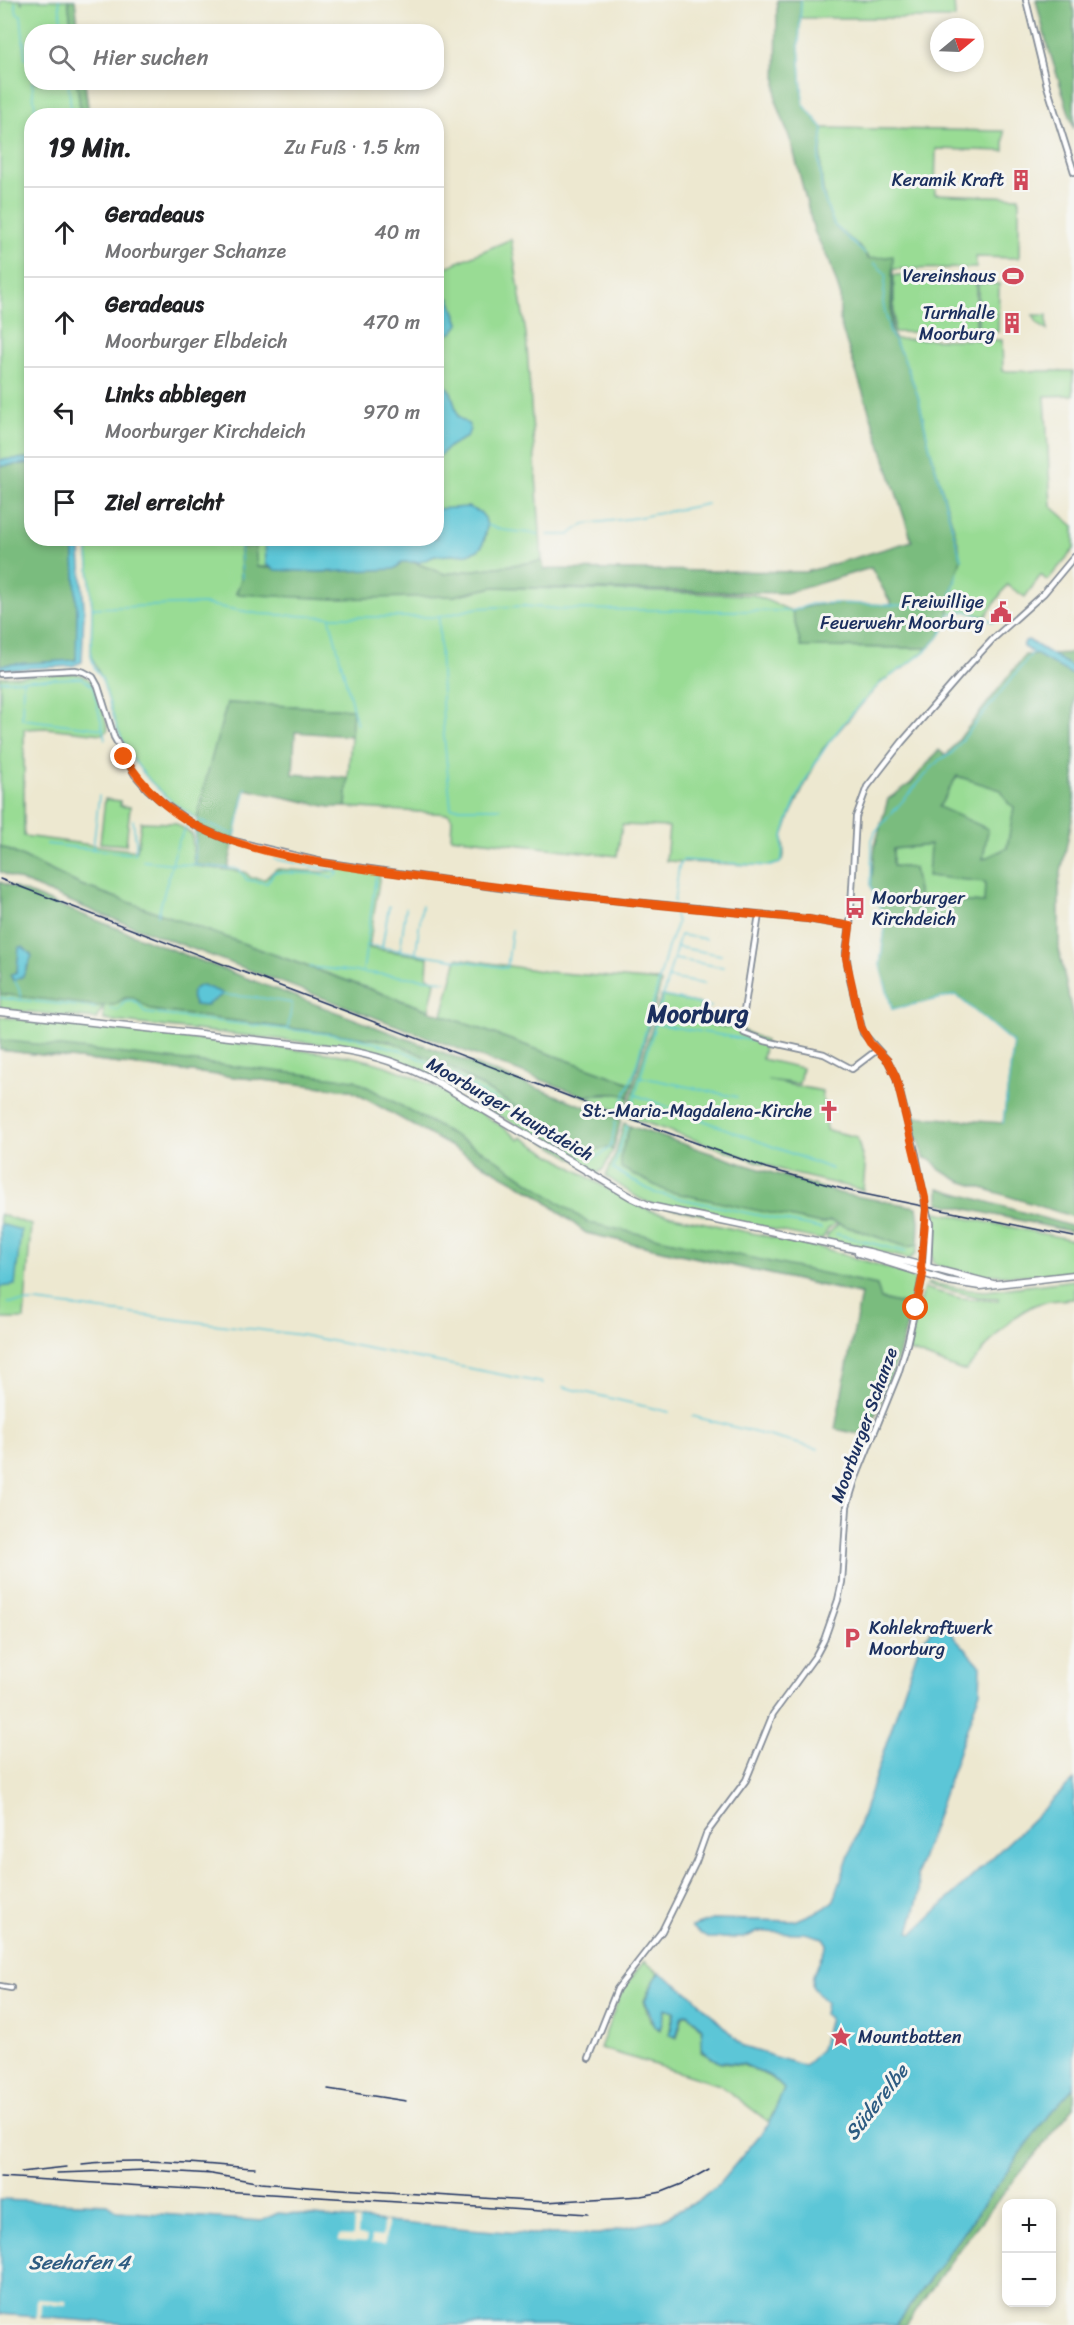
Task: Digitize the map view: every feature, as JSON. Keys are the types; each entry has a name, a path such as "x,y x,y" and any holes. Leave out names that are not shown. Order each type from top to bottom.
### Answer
{"main road":[{"name":"Moorburger Hauptdeich","path":"0,1012 338,1049 382,1058 437,1082 644,1203 671,1212 869,1252 993,1284"},
{"name":"Moorburger Hauptdeich","path":"852,1250 923,1274 967,1285 993,1284"},
{"path":"923,1274 924,1266"},
{"path":"993,1284 1074,1275"}],"street":[{"path":"1026,0 1047,86 1074,172"},
{"path":"924,1266 926,1206 916,1155 896,1077 888,1061 861,1027 846,952 850,926 854,828 867,788 897,748 994,638 1044,593 1074,557"},
{"path":"0,674 75,670 93,676 114,737 135,775 161,801 194,825 226,839 312,860 521,891 850,926"},
{"path":"759,915 742,1030 747,1035 765,1041 824,1054 852,1069 877,1050"},
{"name":"Moorburger Schanze","path":"589,2059 617,1989 662,1931 693,1869 706,1834 746,1780 773,1714 816,1655 824,1640 842,1582 847,1506 901,1363 916,1311 923,1274"},
{"path":"0,1986 11,1989"}],"green space":[{"path":"20,0 22,4 22,0 68,0 71,24 24,24 24,90 78,90 80,108 24,108 24,458 0,460 0,2"},
{"path":"68,0 75,0 78,24 71,24"},
{"path":"777,0 801,0 799,46 803,104 823,128 822,181 833,223 865,253 868,259 893,256 890,333 904,359 918,396 929,445 961,559 949,603 949,620 938,638 928,648 801,647 792,611 829,604 892,605 871,568 786,593 494,587 454,596 335,599 236,594 241,579 240,548 255,546 257,567 319,572 394,569 403,562 410,561 445,574 542,561 544,569 806,572 912,541 840,323 840,294 830,263 814,231 792,145 776,100"},
{"path":"785,0 954,0 955,18 930,18 786,18"},
{"path":"1036,0 1071,0 1074,12 1074,129 1046,40"},
{"path":"78,90 86,90 88,108 80,108"},
{"path":"823,128 1004,131 1004,151 936,149 935,194 1019,197 1019,258 976,257 976,268 893,269 892,331 895,339 1002,340 1003,371 1073,371 1073,395 1045,396 1051,506 1074,526 1074,549 1047,581 1041,575 1025,597 1007,585 985,617 966,611 949,614 959,563 959,546 929,445 918,396 904,359 890,333 874,263 834,225 822,193 819,160"},
{"path":"511,239 526,334 542,561 445,574 413,562 443,555 473,552 479,548 486,534 485,519 480,512 444,509 444,452 467,437 469,425 458,417 451,392 444,383 444,336 453,332 459,323 450,299 444,296 444,268"},
{"path":"894,275 976,276 976,333 894,332"},
{"path":"978,283 999,284 998,332 978,331"},
{"path":"1033,315 1047,315 1047,330 1038,324"},
{"path":"24,464 24,546 73,546 77,658 72,661 0,665 0,466"},
{"path":"88,546 266,546 268,567 257,567 240,548 242,579 236,593 454,596 494,587 754,595 792,611 802,647 928,648 904,668 882,681 822,750 791,814 783,837 784,856 780,863 770,866 666,861 669,827 622,825 617,856 451,837 452,819 449,814 346,807 353,709 227,703 197,819 172,802 150,781 130,756 117,728 102,679 91,656 92,608"},
{"path":"1074,653 1074,809 1059,882 1059,949 1074,1023 1074,1217 960,1181 940,1170 932,1160 924,1158 919,1140 914,1137 910,1116 1003,1123 1012,1042 956,995 892,1009 880,965 886,921 871,886 875,846 888,799 911,783 939,750 946,756 1025,655","holes":["957,776 1001,790 1008,803 1014,807 1007,848 983,859 988,829 939,807","930,845 928,876 985,882 984,903 953,901 921,908 914,868 893,866 893,849"]},
{"path":"74,673 90,680 95,687 102,703 108,730 102,734 46,728 24,729 24,836 137,851 141,822 175,823 192,834 194,866 245,872 251,878 265,879 276,869 324,872 345,868 380,873 369,948 428,957 427,976 435,982 429,1010 81,885 0,846 0,677"},
{"path":"227,703 353,709 351,736 295,732 293,774 348,778 346,807 330,807 245,789 228,868 196,865 195,846 200,805"},
{"path":"957,776 1002,790 1008,803 1015,807 1007,848 982,860 938,807"},
{"path":"105,799 120,801 120,806 130,807 126,845 100,843"},
{"path":"930,845 986,882 984,903 953,901 920,908 914,868 892,866 893,849"},
{"path":"0,846 81,885 633,1084 629,1097 613,1094 584,1096 100,914 0,872"},
{"path":"0,882 621,1120 613,1150 608,1147 590,1151 449,1067 390,1041 151,1010 133,997 126,997 114,1005 99,1006 0,994","holes":["19,952 31,954 27,970 12,979 11,974 17,972"]},
{"path":"457,958 548,972 659,981 661,983 633,1084 442,1015"},
{"path":"0,994 119,1002 132,998 151,1010 390,1041 449,1067 589,1151 608,1147 613,1150 604,1168 598,1173 420,1069 373,1053 349,1047 104,1020 103,1007 96,1019 0,1009"},
{"path":"661,996 701,1004 698,1022 742,1030 765,1041 762,1059 802,1068 799,1084 767,1080 822,1091 826,1130 857,1137 865,1168 863,1190 790,1173 626,1116"},
{"path":"0,1017 335,1054 372,1061 421,1080 495,1122 519,1140 521,1137 623,1198 654,1212 826,1249 911,1275 915,1281 912,1306 586,1233 536,1194 419,1123 350,1090 0,1050"},
{"path":"0,1040 355,1080 491,1156 589,1223 877,1285 881,1299 912,1306 898,1359 867,1436 835,1429 861,1294 586,1233 536,1194 350,1090 0,1050"},
{"path":"618,1092 629,1097 623,1114 584,1096 607,1095"},
{"path":"624,1123 630,1126 621,1154 666,1190 821,1224 830,1221 836,1223 828,1229 822,1240 652,1204 640,1199 606,1176"},
{"path":"630,1126 743,1164 843,1194 917,1207 918,1245 907,1247 830,1221 821,1224 666,1191 621,1168 621,1154"},
{"path":"939,1188 1074,1227 1074,1232 939,1203"},
{"path":"932,1211 1074,1240 1074,1272 990,1275 938,1266 934,1263 932,1256"},
{"path":"0,1214 31,1225 24,1319 0,1319"},
{"path":"838,1224 907,1247 918,1245 916,1253 910,1259 827,1241 827,1235"},
{"path":"1074,1280 1074,1299 1039,1303 1020,1314 1003,1328 966,1370 960,1370 908,1350 924,1288 960,1298 998,1301 998,1298 978,1297 927,1285 930,1283 986,1291"},
{"path":"644,1961 658,1972 644,2000 653,2025 660,2030 666,2008 674,2011 669,2034 677,2038 683,2016 688,2014 702,2029 701,2052 720,2063 743,2065 772,2078 784,2089 769,2122 720,2085 600,2048 622,1990"},
{"path":"1074,2087 1074,2107 965,2241 906,2325 896,2325 1049,2114"}],"water":[{"path":"444,296 450,299 459,324 453,332 444,336"},
{"path":"444,384 451,392 458,417 469,425 470,429 467,437 444,452"},
{"path":"24,458 24,464 0,466 0,460"},
{"path":"468,507 480,512 485,518 487,527 482,546 478,550 468,554 435,556 420,562 403,562 394,569 319,572 275,570 266,564 265,546 444,546 444,509"},
{"path":"73,546 80,546 84,608 82,662 72,666 0,670 0,665 76,660 77,613"},
{"path":"1028,640 1074,668 1074,676 1023,647 1025,641"},
{"path":"19,947 23,947 32,956 23,976 14,981 10,975 17,972"},
{"path":"202,985 222,995 205,1006 195,1005 192,993"},
{"path":"0,1224 21,1230 15,1285 0,1287"},
{"path":"940,1621 981,1666 980,1691 919,1866 917,1877 920,1892 909,1932 913,1933 1074,1780 1074,2087 1049,2114 896,2325 139,2325 0,2314 0,2200 107,2204 117,2211 261,2221 278,2213 531,2234 599,2234 661,2220 701,2199 718,2185 769,2124 784,2089 772,2077 743,2064 719,2062 702,2051 702,2028 688,2013 682,2015 676,2037 670,2034 675,2011 665,2008 660,2029 654,2026 645,2000 659,1972 692,1995 744,2047 805,2066 821,2049 829,2018 824,2014 826,2003 812,1986 813,1975 827,1944 823,1938 805,1933 757,1932 744,1938 707,1938 691,1927 715,1919 795,1921 825,1908 834,1900 920,1643"}],"pier":[{"path":"354,2220 359,2220 358,2235 367,2236 366,2243 339,2241 339,2235 353,2236"},
{"path":"383,2222 387,2222 385,2244 371,2244 372,2236 382,2237"},
{"path":"37,2299 66,2301 66,2305 41,2303 40,2320 36,2320"}],"waterway":[{"path":"59,0 61,24"},
{"path":"801,0 799,46 803,104 823,128 819,160 822,193 834,225 865,254"},
{"path":"15,2 17,14 21,15 24,47"},
{"path":"33,90 35,108"},
{"path":"69,90 71,108"},
{"path":"874,263 886,274 883,303 890,333 904,359 918,396 929,445 961,559"},
{"path":"548,535 569,535 584,524 635,518 707,504"},
{"path":"487,525 502,530 539,534"},
{"path":"88,546 92,608 203,604 260,614 330,617 439,617 477,608 524,606 559,609 752,611 792,611 811,604 833,603 920,606 949,603 958,571"},
{"path":"240,546 242,579"},
{"path":"92,609 91,656 94,667 102,679 117,728 130,756 150,781 172,802 200,821 235,835 246,788"},
{"path":"674,902 679,866 683,860 770,866 780,863 784,832 803,784 829,742 850,716 878,686 932,645 946,625 949,614 966,611 994,622"},
{"path":"439,618 443,726 451,808 500,808"},
{"path":"330,619 357,725"},
{"path":"1003,1123 1012,1042 956,995 892,1009 880,965 886,921 871,886 872,840 875,832 939,760 951,754 1033,652"},
{"path":"0,681 82,678 93,687 103,729 22,719 23,680"},
{"path":"103,730 105,739"},
{"path":"93,849 99,796"},
{"path":"46,844 135,854 133,820"},
{"path":"158,915 178,842 187,826"},
{"path":"195,830 195,864"},
{"path":"143,861 239,869 247,880 267,883 274,872 322,874 331,878 338,874 337,871 274,859"},
{"path":"363,971 376,875"},
{"path":"416,951 422,905"},
{"path":"382,947 389,906"},
{"path":"400,951 406,908"},
{"path":"620,1107 635,1071 668,947 677,923 674,910"},
{"path":"366,945 507,968 512,930"},
{"path":"630,1114 680,935 706,939"},
{"path":"677,947 721,955"},
{"path":"674,959 723,967"},
{"path":"310,967 446,981"},
{"path":"669,978 704,984"},
{"path":"15,981 21,1000"},
{"path":"222,995 292,1003 288,1028"},
{"path":"664,996 711,1007"},
{"path":"0,998 97,1008"},
{"path":"110,1009 118,1010 125,1001 132,1000 140,1004 145,1013 354,1037 403,1051 439,1067 593,1158 605,1152 611,1145 615,1122"},
{"path":"660,1011 707,1021"},
{"path":"656,1024 761,1042"},
{"path":"641,1077 737,1097"},
{"path":"636,1095 832,1169"},
{"path":"627,1125 613,1169 655,1193 821,1229"},
{"path":"836,1234 906,1252"},
{"path":"8,1303 37,1302 301,1335 543,1383"},
{"path":"563,1387 669,1412"},
{"path":"692,1416 818,1449"}],"railway":[{"path":"0,879 610,1112 766,1168 854,1192 1074,1237"},
{"path":"328,2089 406,2101"},
{"path":"82,2164 147,2161 255,2168"},
{"path":"21,2172 66,2167"},
{"path":"206,2173 261,2183 546,2202 641,2196 662,2192 709,2169"},
{"path":"57,2173 148,2170 213,2174"},
{"path":"0,2177 588,2214"}],"place":[{"name":"Keramik Kraft","path":"1021,180"},
{"name":"Vereinshaus","path":"1013,276"},
{"name":"Turnhalle Moorburg","path":"1012,323"},
{"name":"Freiwillige Feuerwehr Moorburg","path":"1001,612"},
{"name":"Moorburger Kirchdeich","path":"855,908"},
{"name":"St.-Maria-Magdalena-Kirche","path":"829,1111"},
{"name":"Kohlekraftwerk Moorburg","path":"852,1638"},
{"name":"Mountbatten","path":"841,2037"}],"district":[{"name":"Moorburg","path":"698,1014"}],"route":[{"path":"124,757 147,789 194,825 226,839 278,852 378,871 521,891 808,919 850,926 846,958 861,1027 870,1043 888,1061 896,1077 925,1198 921,1268 923,1274 916,1308"}],"water label":[{"name":"Süderelbe","path":"876,2102"},
{"name":"Seehafen 4","path":"79,2262"}]}
